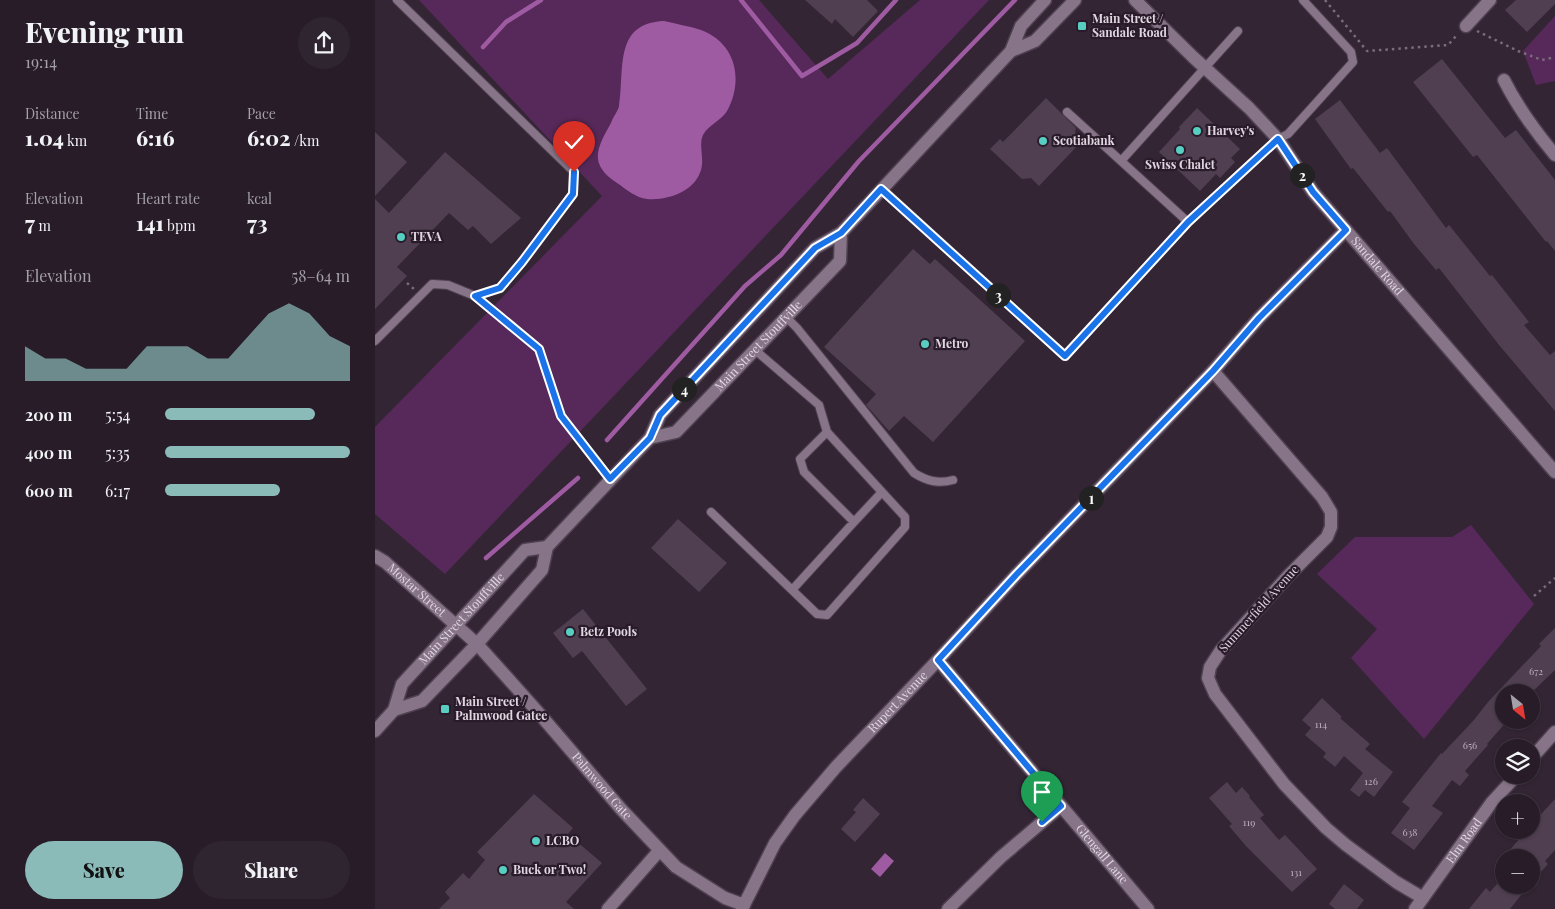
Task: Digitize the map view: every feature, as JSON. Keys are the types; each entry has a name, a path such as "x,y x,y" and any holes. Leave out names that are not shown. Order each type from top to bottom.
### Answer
{"street":[{"name":"Main Street Stouffville","path":"394,710 421,701 477,644 542,570 547,547 650,438 660,415 815,248 841,233 1011,51 1021,26 1045,0"},
{"name":"Main Street Stouffville","path":"1011,51 1035,41 1075,0"},
{"name":"Sandale Road","path":"1135,0 1249,108 1278,139 1313,192 1555,472"},
{"path":"1466,26 1490,0"},
{"path":"1504,80 1527,120 1555,155"},
{"name":"Rupert Avenue","path":"743,907 775,843 795,814 836,767 1016,575 1213,371 1259,318 1346,230"},
{"name":"Main Street Stouffville","path":"650,438 676,432 840,261 841,233"},
{"name":"Summerfield Avenue","path":"1213,371 1322,497 1331,512 1331,527 1327,537 1288,576 1221,650 1210,666 1208,678 1215,694 1284,784 1326,828 1396,882 1423,898"},
{"name":"Main Street Stouffville","path":"375,731 394,710 402,684 525,550 547,547"},
{"name":"Mostar Street","path":"375,556 385,562 477,644"},
{"name":"Palmwood Gate","path":"477,644 659,851 676,867 743,907"},
{"name":"Glengall Lane","path":"938,660 1149,909"},
{"path":"1540,749 1555,732"},
{"name":"Elm Road","path":"1415,909 1493,802 1509,784"},
{"path":"948,909 1001,857 1061,806"},
{"path":"608,909 659,851"}],"lane":[{"path":"397,0 574,172 573,194 522,262 500,288 475,296"},
{"path":"881,189 1065,356 1188,222 1278,139 1288,134 1350,66 1353,57 1303,0"},
{"path":"1121,161 1238,30"},
{"path":"1067,112 1188,222"},
{"path":"375,341 432,284 448,285 475,296 539,349 561,416 610,479"},
{"path":"786,317 797,328 914,473 924,479 935,482 953,480"},
{"path":"711,512 817,614 827,614 905,527 905,517 827,432 819,405 755,350"},
{"path":"827,432 800,459 804,472 854,522"},
{"path":"791,590 882,492"}],"path":[{"path":"1325,0 1367,51 1448,45 1466,26 1518,52 1542,60 1555,57"},
{"path":"1534,596 1555,578"}],"shaded area":[{"path":"419,0 759,0 828,79 920,0 989,0 445,574 375,514 375,427 602,196"},
{"path":"1555,16 1555,81 1536,85 1523,51"},
{"path":"664,21 701,30 713,36 722,44 729,53 733,64 735,87 727,111 703,135 701,142 702,165 700,174 695,181 682,192 673,196 647,199 631,193 608,176 602,169 598,155 602,140 618,110 622,64 629,39 636,30 648,24"},
{"path":"1471,525 1534,604 1424,739 1351,658 1377,629 1317,574 1355,537 1452,537"},
{"path":"885,853 894,861 880,877 871,869"}],"building":[{"path":"805,0 867,0 878,11 853,37 835,19 832,24"},
{"path":"1516,0 1555,0 1555,4 1527,32 1505,10"},
{"path":"1442,59 1505,138 1516,130 1555,180 1555,251 1477,155 1473,157 1413,82"},
{"name":"Scotiabank","path":"1046,98 1076,128 1075,133 1083,140 1039,186 1031,178 1022,179 990,149 1000,139 1003,142"},
{"path":"1340,100 1380,153 1387,148 1446,228 1449,225 1490,276 1492,275 1529,322 1524,325 1550,355 1555,351 1555,411 1499,345 1439,268 1436,270 1390,211 1388,212 1353,168 1351,169 1315,119"},
{"path":"1197,108 1240,149 1231,158 1235,162 1220,178 1216,174 1200,191 1159,152"},
{"path":"375,132 407,162 375,196"},
{"name":"TEVA","path":"445,152 521,218 491,244 473,226 468,230 449,213 397,267 407,276 375,309 375,199 389,213"},
{"name":"Metro","path":"913,249 930,264 935,259 1025,341 933,442 904,416 889,431 866,405 876,394 824,347"},
{"path":"678,519 727,563 699,592 651,548"},
{"path":"583,609 647,689 626,706 582,651 573,658 553,633"},
{"path":"1555,628 1555,670 1540,684 1505,684 1541,646 1539,644"},
{"path":"1495,695 1495,729 1500,729 1465,771 1469,775 1460,786 1452,780 1432,806 1443,813 1414,850 1391,833 1410,808 1402,802 1441,753 1473,721"},
{"path":"1322,698 1342,717 1340,718 1370,744 1365,749 1393,772 1374,797 1365,790 1359,797 1350,790 1363,773 1344,756 1335,767 1323,757 1326,753 1305,735 1311,728 1302,720"},
{"path":"1227,782 1236,793 1242,787 1264,815 1260,818 1279,840 1285,835 1317,869 1292,892 1246,846 1229,826 1232,824 1209,798"},
{"path":"534,794 573,828 568,834 602,863 566,902 574,909 439,909 450,898 445,892 463,873 469,879 485,860 477,852"},
{"path":"863,798 880,814 855,842 841,829 856,812 853,810"},
{"path":"1555,799 1555,850 1545,861 1548,864 1540,873 1540,849 1511,849 1519,839 1540,839 1540,815"},
{"path":"1344,884 1364,900 1357,909 1335,909 1329,904"},
{"path":"1495,886 1495,894 1522,894 1510,909 1469,909 1486,888 1490,892"}],"waterway":[{"path":"483,47 506,22 541,0"},
{"path":"741,0 802,76 857,43 896,0"},
{"path":"607,440 745,286 781,255 859,161 1015,0"},
{"path":"486,558 578,478"}],"place":[{"name":"Main Street / Sandale Road","path":"1082,26"},
{"name":"Harvey's","path":"1197,131"},
{"name":"Scotiabank","path":"1043,141"},
{"name":"Swiss Chalet","path":"1180,150"},
{"name":"TEVA","path":"401,237"},
{"name":"Metro","path":"925,344"},
{"name":"Betz Pools","path":"570,632"},
{"name":"Main Street / Palmwood Gatee","path":"445,709"},
{"name":"LCBO","path":"536,841"},
{"name":"Buck or Two!","path":"503,870"}],"route":[{"path":"574,172 573,194 522,262 500,288 475,296 539,349 561,416 610,479 650,438 660,415 815,248 841,233 881,189 1065,356 1188,222 1278,139 1313,192 1346,230 1259,318 1213,371 1016,575 938,660 1061,806 1042,822"}]}
